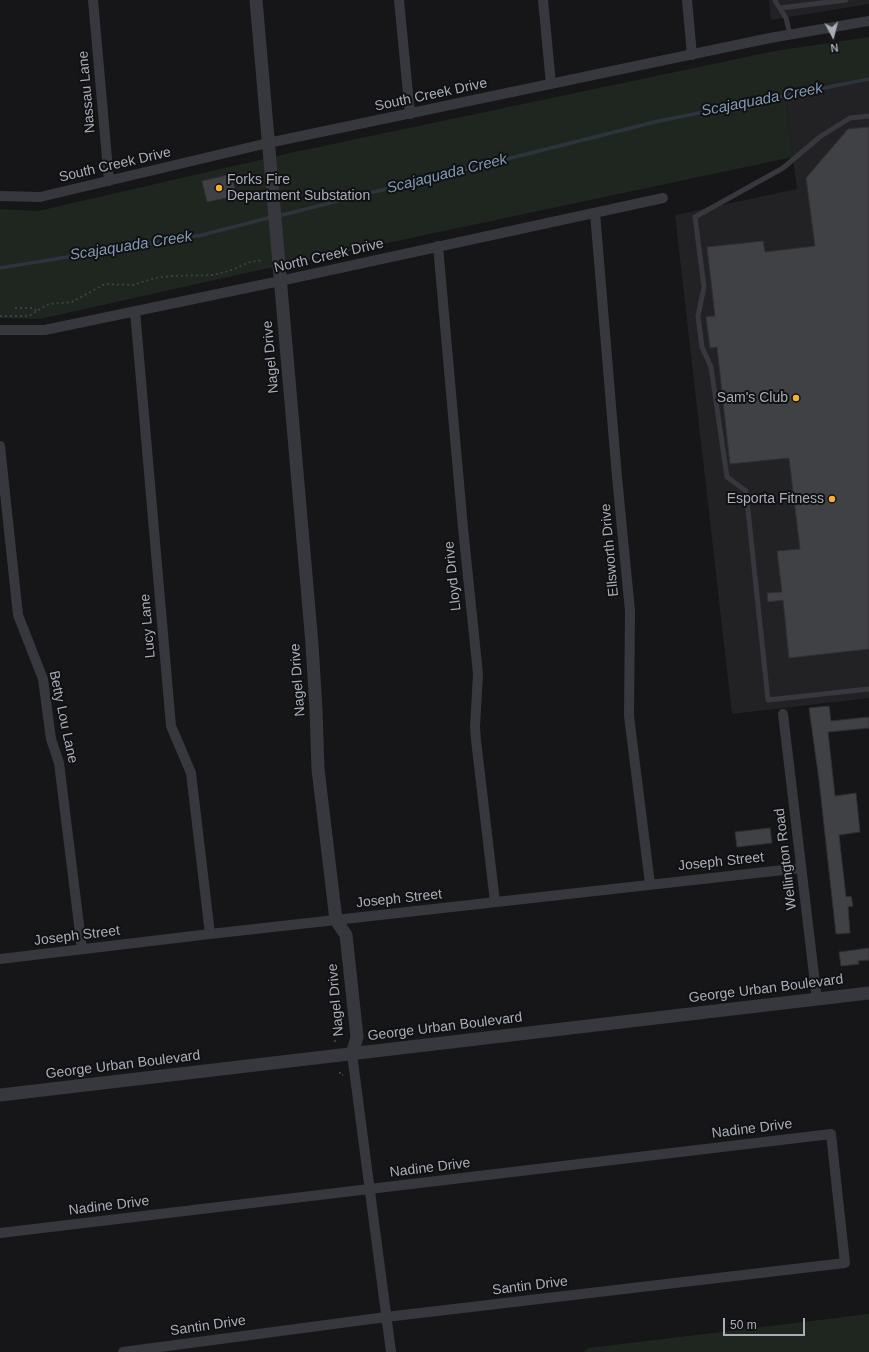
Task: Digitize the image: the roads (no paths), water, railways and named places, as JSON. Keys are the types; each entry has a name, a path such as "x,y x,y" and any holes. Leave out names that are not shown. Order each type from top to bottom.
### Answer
{"street":[{"name":"Nassau Lane","path":"93,0 109,181"},
{"name":"Nagel Drive","path":"256,0 312,644 318,769 336,920 346,935 357,1037 352,1054 391,1352"},
{"path":"399,0 410,114"},
{"path":"543,0 551,84"},
{"path":"688,0 692,54"},
{"name":"South Creek Drive","path":"0,196 40,197 268,144 692,54 869,21"},
{"name":"North Creek Drive","path":"0,330 45,330 663,198"},
{"name":"Ellsworth Drive","path":"595,212 617,477 630,611 629,716 650,884"},
{"name":"Lloyd Drive","path":"438,246 463,528 478,674 475,727 476,740 495,902"},
{"name":"Lucy Lane","path":"135,311 171,726 191,773 210,934"},
{"name":"Betty Lou Lane","path":"0,446 18,616 43,679 51,739 59,763 82,949"},
{"name":"Wellington Road","path":"783,714 817,1000"},
{"name":"Joseph Street","path":"0,959 801,868"},
{"name":"George Urban Boulevard","path":"0,1095 869,993"},
{"name":"Nadine Drive","path":"0,1233 831,1134 834,1167"},
{"name":"Santin Drive","path":"123,1352 386,1317 845,1263 834,1167"}],"lane":[{"path":"775,0 786,18 790,35"},
{"path":"780,8 846,0"},
{"path":"869,116 850,118 821,136 782,168 695,217 704,287 698,316 702,347 711,367 726,477 746,491 768,700 869,689"}],"waterway":[{"name":"Scajaquada Creek","path":"278,216 659,121 869,79"},
{"name":"Scajaquada Creek","path":"0,268 202,235 272,217"}],"place":[{"name":"Forks Fire Department Substation","path":"219,188"},
{"name":"Sam's Club","path":"796,398"},
{"name":"Esporta Fitness","path":"832,499"}]}
